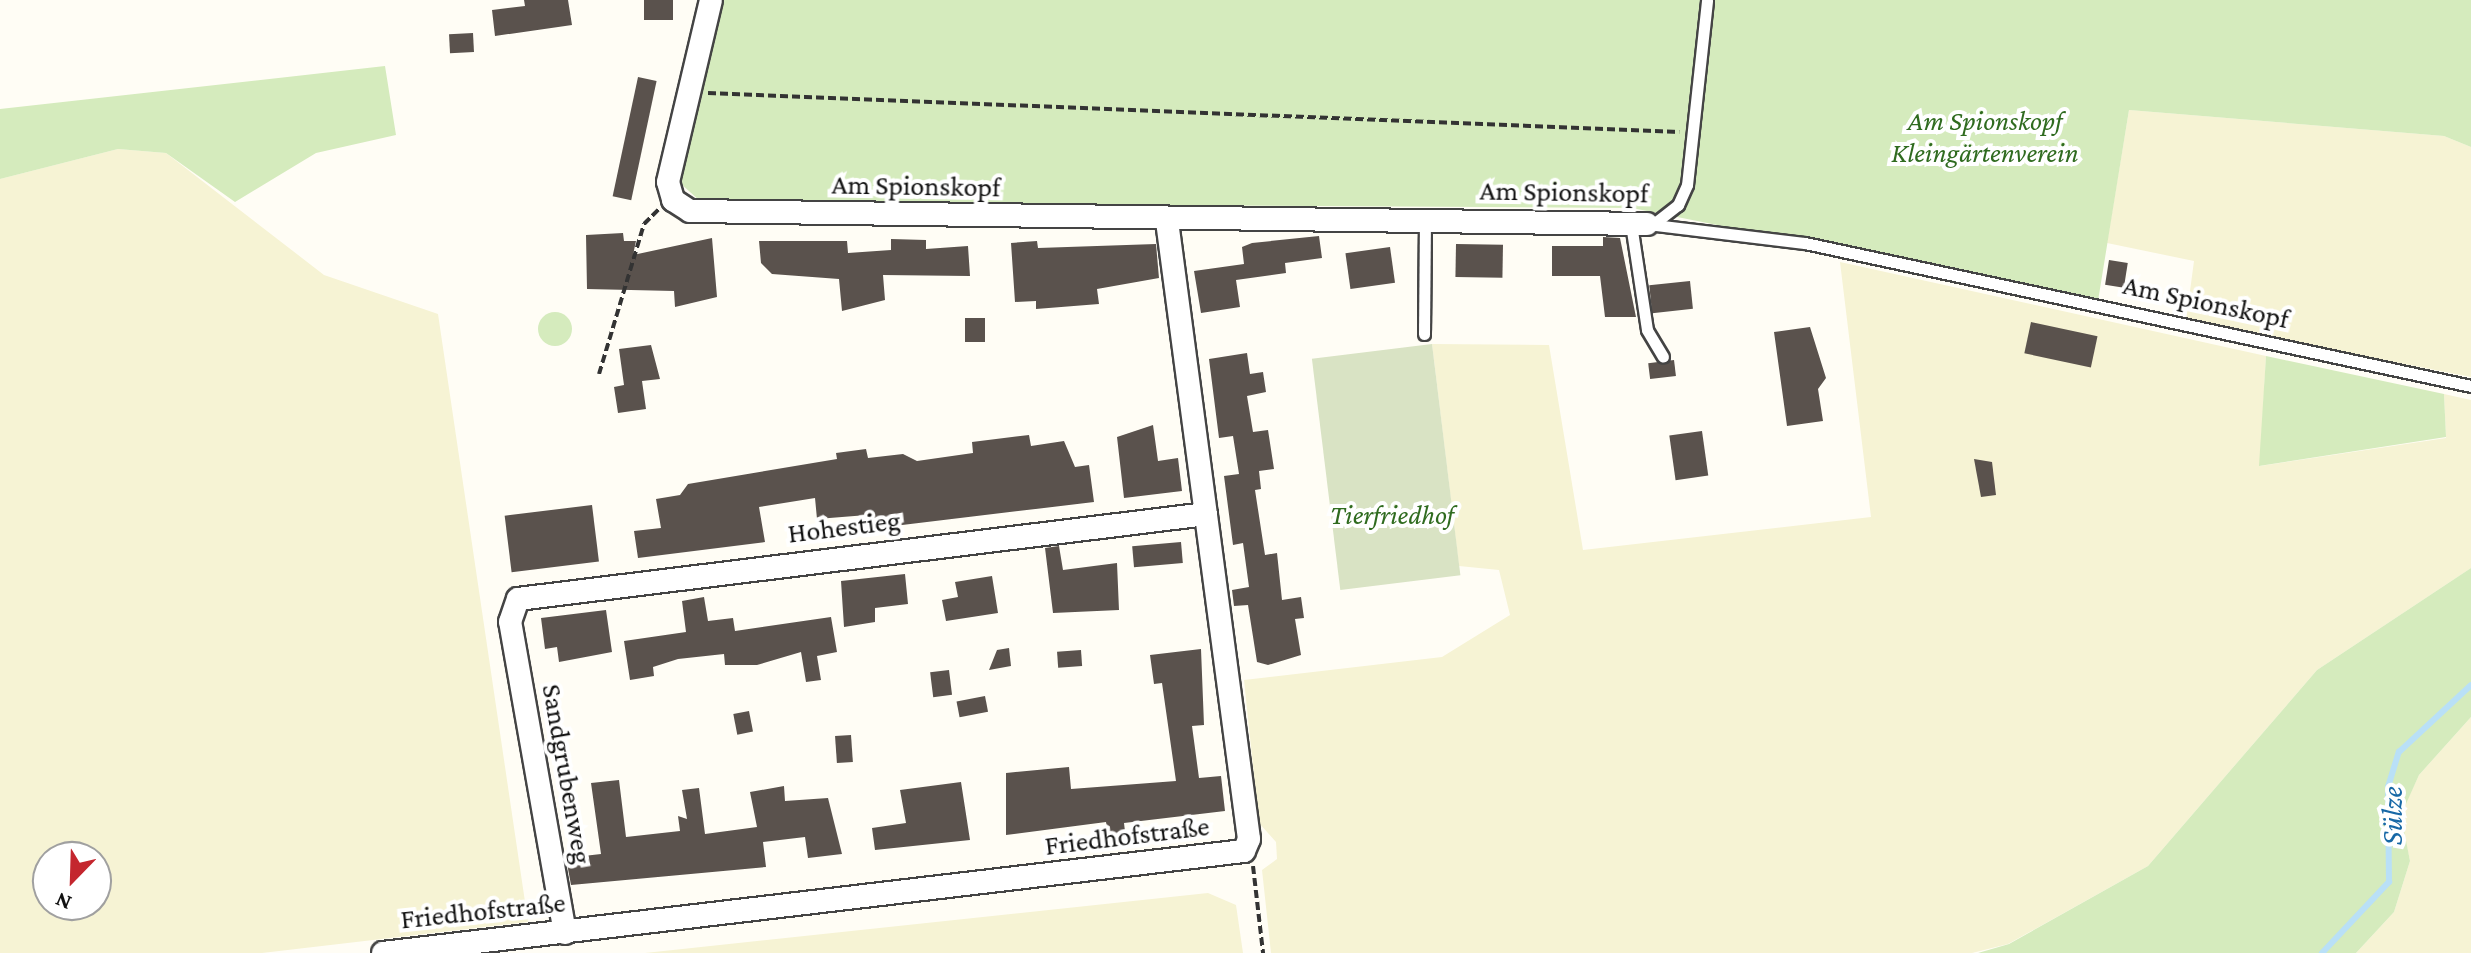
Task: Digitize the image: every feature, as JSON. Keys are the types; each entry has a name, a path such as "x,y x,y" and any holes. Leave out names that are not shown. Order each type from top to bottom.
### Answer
{"street":[{"path":"673,200 670,171 711,0"},
{"name":"Am Spionskopf","path":"673,200 697,212 1167,221 1425,219 1639,224"},
{"name":"Friedhofstraße","path":"383,953 1247,849 1167,221"},
{"name":"Hohestieg","path":"511,625 523,596 1206,514"},
{"name":"Sandgrubenweg","path":"511,625 565,933"}],"lane":[{"path":"1663,357 1647,330 1639,224 1668,215 1683,195 1707,0"},
{"path":"1424,334 1425,219"},
{"name":"Am Spionskopf","path":"1639,224 1805,243 2471,386"}],"path":[{"path":"688,92 1693,132"},
{"path":"599,374 644,224 673,200"},
{"path":"1247,849 1263,953"}],"shaded area":[{"path":"2129,110 2444,136 2471,147 2471,377 2186,321 2194,261 2107,243"},
{"path":"118,149 166,153 324,275 438,314 528,922 262,953 0,953 0,179"},
{"path":"1840,262 2266,356 2260,466 2446,438 2444,394 2471,400 2471,568 2317,670 2148,866 2008,944 1972,953 1271,953 1262,870 1277,859 1276,842 1259,823 1244,680 1442,657 1510,615 1499,570 1459,566 1432,344 1549,345 1583,550 1871,517"},
{"path":"2471,717 2471,953 2356,953 2394,912 2410,861 2400,815 2419,775"},
{"path":"1208,893 1236,905 1243,953 645,953"}],"green space":[{"name":"Am Spionskopf Kleingärtenverein","path":"719,0 2471,0 2471,147 2444,136 2129,110 2098,301 1632,208 701,202 679,182"},
{"path":"385,66 396,135 316,153 235,202 166,153 118,149 0,179 0,109"},
{"path":"555,312 567,317 572,329 567,341 555,346 543,341 538,329 543,317"},
{"name":"Tierfriedhof","path":"1432,344 1460,575 1340,590 1312,359"},
{"path":"2266,356 2444,394 2446,437 2259,466"},
{"path":"2471,568 2471,717 2419,775 2401,815 2410,861 2394,912 2356,953 1978,953 2009,944 2148,866 2317,670"}],"building":[{"path":"524,0 568,0 572,25 495,36 492,10 525,6"},
{"path":"644,0 673,0 673,20 644,20"},
{"path":"473,33 474,52 450,53 449,34"},
{"path":"638,77 657,81 631,200 613,196"},
{"path":"623,233 624,241 636,241 633,255 712,238 717,297 675,307 674,291 587,289 586,235"},
{"path":"1319,236 1322,258 1285,263 1286,273 1236,280 1240,307 1201,313 1194,271 1244,264 1242,247 1252,243"},
{"path":"1603,237 1620,238 1636,317 1605,317 1600,276 1552,276 1552,246 1603,246"},
{"path":"891,239 926,240 926,249 968,246 970,276 883,275 885,300 842,311 839,279 772,274 761,263 759,241 847,241 848,253 891,250"},
{"path":"1037,241 1038,248 1156,244 1159,278 1097,289 1099,304 1036,309 1036,301 1015,302 1011,243"},
{"path":"1456,244 1503,245 1502,278 1455,277"},
{"path":"1390,247 1395,283 1350,289 1345,253"},
{"path":"2109,260 2128,263 2124,288 2105,285"},
{"path":"1690,281 1693,309 1652,313 1649,285"},
{"path":"965,318 985,318 985,342 965,342"},
{"path":"2031,322 2098,336 2091,367 2024,353"},
{"path":"1810,327 1826,378 1818,389 1823,421 1787,426 1774,332"},
{"path":"651,345 660,379 642,381 646,409 618,413 614,387 624,385 619,349"},
{"path":"1247,353 1250,374 1263,372 1266,392 1247,396 1253,432 1268,430 1274,469 1259,471 1261,489 1255,490 1265,555 1277,553 1282,600 1301,597 1304,618 1295,619 1301,655 1268,665 1257,662 1248,605 1234,606 1232,590 1249,587 1243,543 1233,545 1224,476 1239,474 1233,436 1219,438 1209,359"},
{"path":"1674,360 1676,376 1650,379 1648,363"},
{"path":"1153,425 1158,461 1178,458 1182,491 1124,498 1117,437"},
{"path":"1702,431 1708,476 1676,480 1669,436"},
{"path":"1029,435 1031,446 1064,441 1075,467 1089,465 1094,502 869,529 867,515 817,519 815,498 759,507 765,542 638,558 634,531 661,528 656,499 680,495 688,484 837,459 836,453 866,449 868,458 903,454 917,461 973,453 972,442"},
{"path":"1974,459 1992,462 1996,495 1981,497"},
{"path":"592,505 599,562 512,572 505,516"},
{"path":"1181,542 1183,563 1134,567 1132,546"},
{"path":"1059,546 1063,570 1117,563 1119,610 1053,613 1045,548"},
{"path":"905,574 908,604 875,608 875,622 844,627 841,581"},
{"path":"992,576 998,613 946,621 942,600 958,597 955,582"},
{"path":"704,597 708,621 733,618 735,631 831,617 837,652 817,656 821,680 806,682 801,652 757,665 725,665 724,654 678,659 653,667 654,676 630,680 624,641 686,632 682,601"},
{"path":"606,610 612,652 559,662 557,647 545,649 541,618"},
{"path":"1009,648 1011,666 989,670 997,650"},
{"path":"1201,649 1204,725 1192,726 1199,778 1221,776 1225,811 1124,823 1126,840 1109,842 1106,822 1006,835 1006,773 1069,767 1071,789 1176,781 1162,683 1154,684 1150,655"},
{"path":"1081,650 1082,666 1058,668 1057,652"},
{"path":"949,670 952,695 933,697 930,672"},
{"path":"985,696 988,712 960,717 957,702"},
{"path":"749,711 753,732 737,735 733,714"},
{"path":"851,735 853,762 837,763 835,736"},
{"path":"619,780 626,837 680,831 678,816 687,819 682,790 699,788 705,834 757,827 750,792 784,786 785,801 828,798 842,854 808,858 805,837 763,842 766,867 571,885 566,858 601,854 591,783"},
{"path":"961,782 970,840 875,850 872,828 906,823 900,790"}],"waterway":[{"name":"Sülze","path":"2322,953 2389,882 2388,787 2399,752 2471,685"}]}
